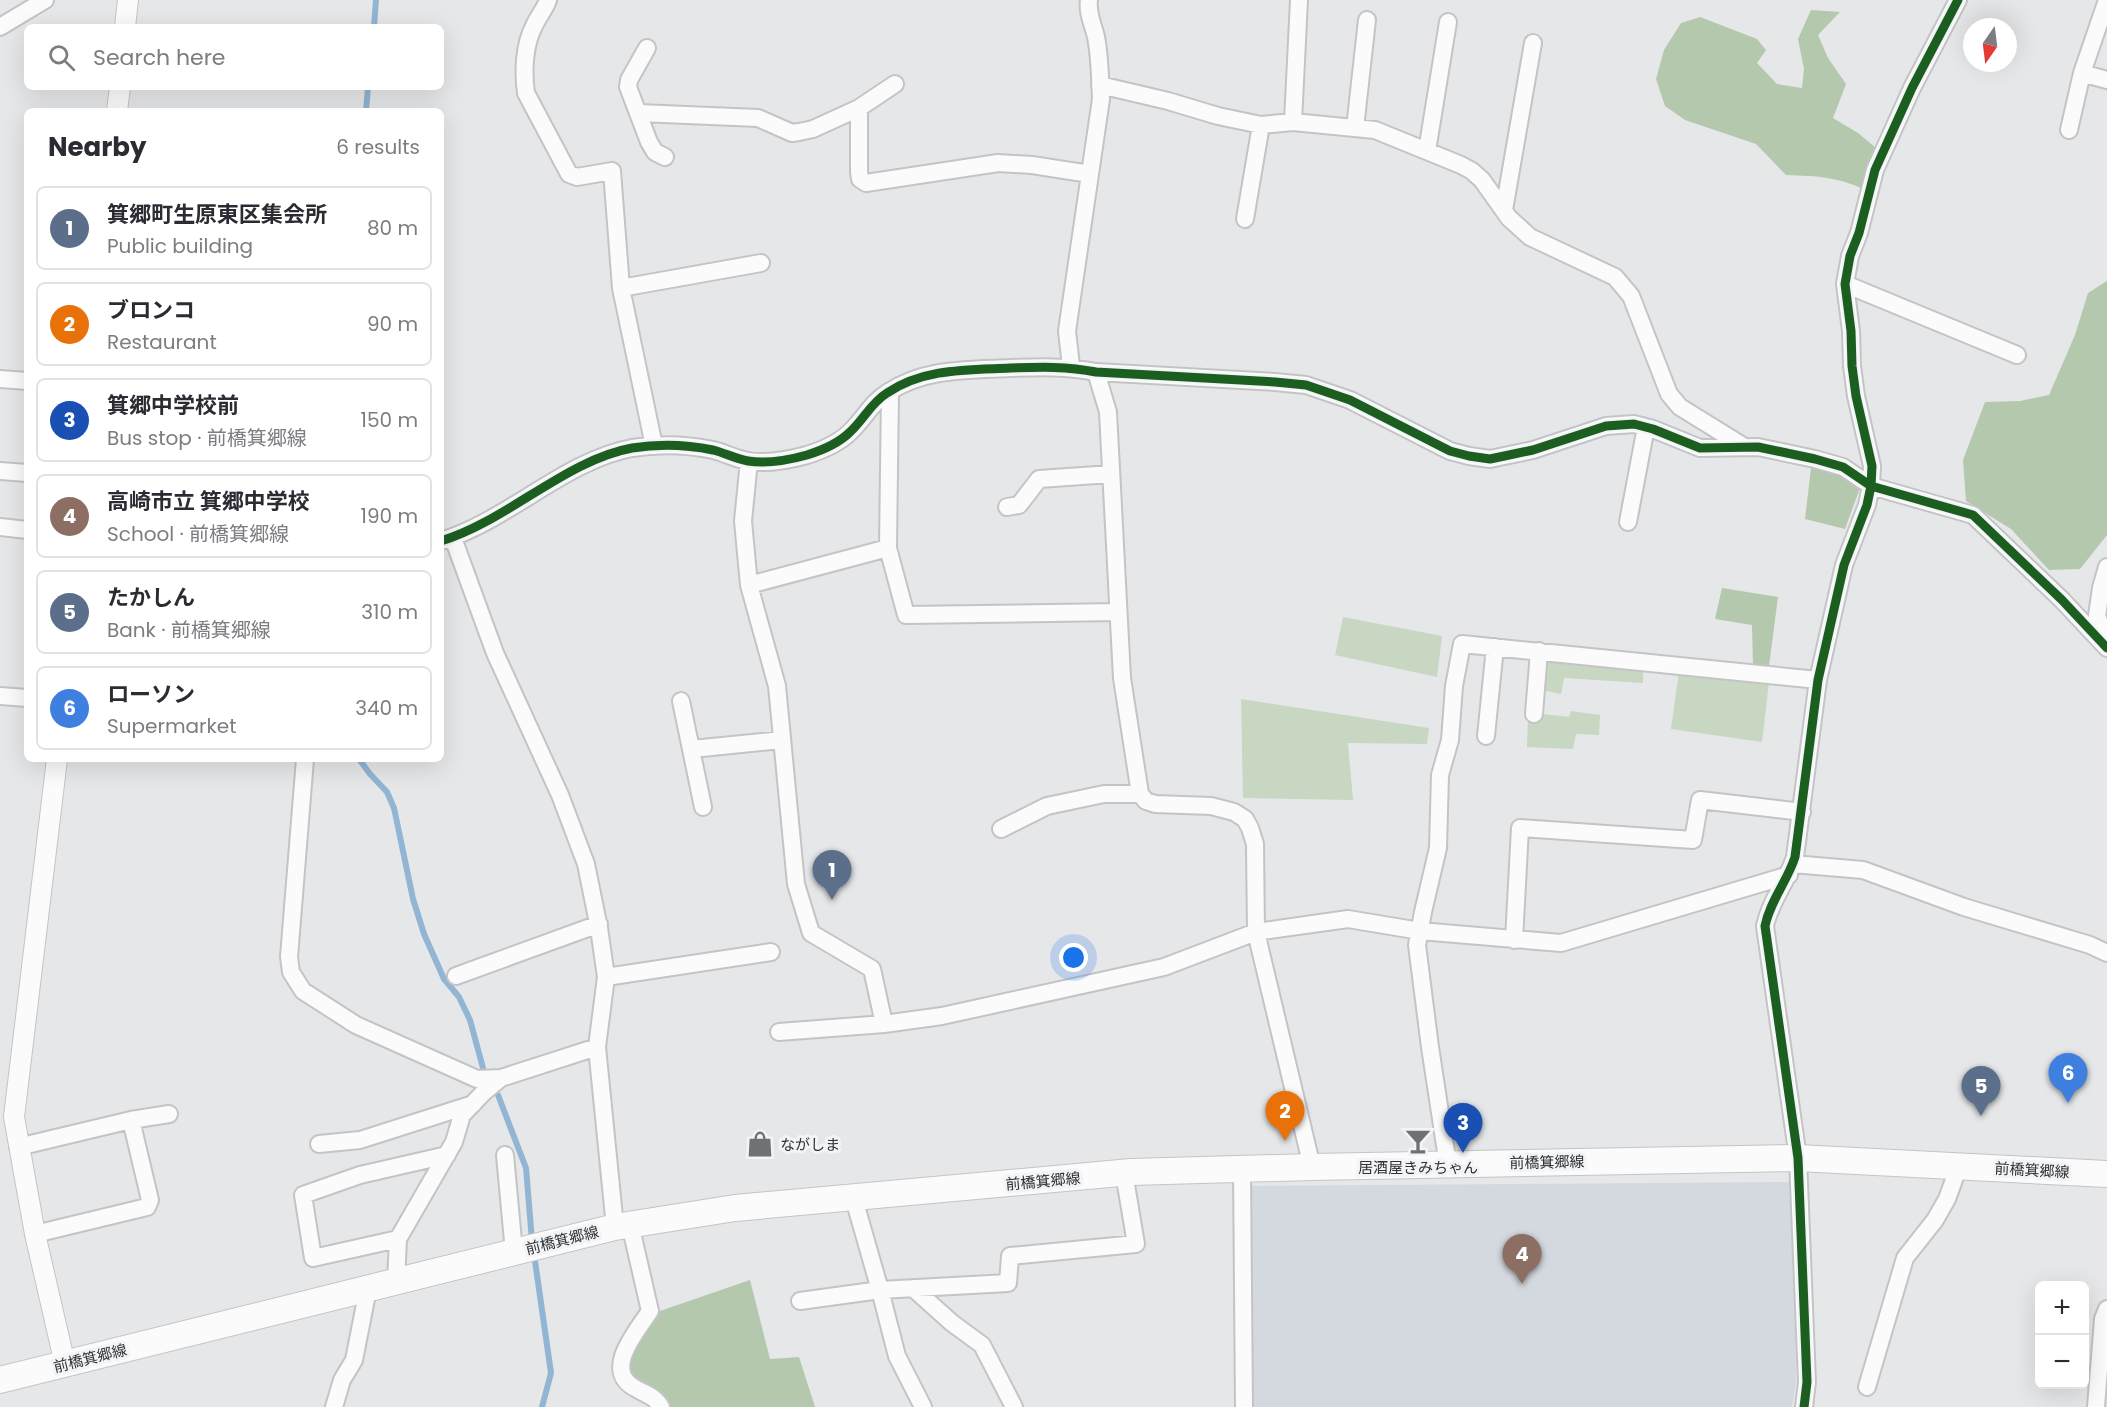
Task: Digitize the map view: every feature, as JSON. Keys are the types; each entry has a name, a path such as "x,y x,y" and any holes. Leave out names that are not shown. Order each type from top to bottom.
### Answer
{"main road":[{"name":"前橋箕郷線","path":"0,1380 524,1249 623,1226 735,1208 1125,1173 1312,1167 1798,1158 2107,1174"}],"street":[{"path":"0,27 45,0"},
{"path":"125,24 128,0"},
{"path":"548,0 533,27 527,45 524,79 526,93 569,174 577,177 612,171 621,288 654,446"},
{"path":"1071,366 1067,331 1101,99 1096,38 1088,9 1089,0"},
{"path":"1293,122 1299,0"},
{"path":"1804,1407 1807,1382 1798,1158 1766,926 1768,909 1791,869 1802,812 1818,680 1844,565 1867,505 1871,486 1872,466 1856,396 1852,366 1851,331 1845,284 1850,256 1859,233 1875,170 1912,88 1958,0"},
{"path":"2069,130 2082,73 2107,0"},
{"path":"1355,128 1367,20"},
{"path":"1427,151 1448,22"},
{"path":"1504,210 1533,43"},
{"path":"647,48 629,80 628,87 649,142 655,152 665,157"},
{"path":"2082,73 2107,80"},
{"path":"639,113 758,118 792,133 813,129 859,108 895,84"},
{"path":"1100,86 1261,125 1293,122 1375,130 1472,171 1530,237 1615,277 1625,286 1670,394 1680,407 1743,446"},
{"path":"117,108 120,90"},
{"path":"859,108 859,172 860,179 866,183 998,163 1032,165 1090,174"},
{"path":"1245,219 1261,125"},
{"path":"621,288 761,264"},
{"path":"1845,284 2017,355"},
{"path":"661,1407 657,1399 632,1387 623,1377 621,1365 623,1352 650,1311 623,1226 597,1047 606,976 586,864 560,795 495,653 447,539 516,505 579,468 610,454 632,448 654,446 713,450 749,461 782,460 805,456 832,446 850,432 878,401 905,382 951,370 1071,366 1096,372 1306,385 1350,400 1450,451 1490,459 1533,450 1606,426 1634,424 1700,448 1743,446 1785,451 1843,466 1871,486 1973,515 2062,600 2107,648"},
{"path":"1096,372 1108,412 1122,678 1140,794 1146,801 1155,804 1211,806 1234,812 1245,819 1250,828 1255,843 1256,932 1312,1167"},
{"path":"0,380 24,381"},
{"path":"890,391 888,548 906,615 1118,612"},
{"path":"1628,522 1646,427"},
{"path":"749,461 743,521 749,585 777,687 796,884 811,933 872,969 884,1024"},
{"path":"0,471 24,473"},
{"path":"1007,507 1019,505 1039,479 1111,474"},
{"path":"0,527 24,530"},
{"path":"749,585 888,548"},
{"path":"2107,567 2097,616 2107,641"},
{"path":"1448,1164 1421,986 1418,945 1438,848 1440,775 1450,740 1454,686 1462,644 1818,680"},
{"path":"1486,736 1495,647"},
{"path":"1534,714 1539,651"},
{"path":"0,696 24,698"},
{"path":"681,700 703,807"},
{"path":"692,749 782,740"},
{"path":"57,762 14,1117 35,1234 64,1364"},
{"path":"304,762 289,957 291,972 303,991 356,1025 477,1079 501,1078 597,1047"},
{"path":"1001,829 1047,806 1104,794 1140,794"},
{"path":"1514,940 1520,828 1693,840 1700,800 1802,812"},
{"path":"779,1032 884,1024 942,1016 1164,967 1256,932 1348,919 1420,931 1561,943 1791,869 1863,870 1964,907 2090,945 2107,953"},
{"path":"456,976 598,924"},
{"path":"606,976 771,952"},
{"path":"396,1282 398,1239 447,1155 460,1127 462,1115 501,1078"},
{"path":"319,1144 360,1140 474,1103"},
{"path":"18,1147 131,1120 169,1114"},
{"path":"35,1234 147,1207 150,1200 131,1120"},
{"path":"398,1239 313,1258 303,1195 360,1176 447,1155"},
{"path":"505,1155 524,1249"},
{"path":"1867,1388 1905,1258 1935,1220 1947,1199 1959,1166"},
{"path":"1242,1169 1244,1407"},
{"path":"800,1301 880,1290 1008,1283 1010,1256 1136,1244 1125,1173"},
{"path":"854,1199 897,1356 923,1407"},
{"path":"913,1288 952,1323 982,1345 1014,1407"},
{"path":"334,1407 342,1380 354,1360 368,1289"},
{"path":"2096,1407 2103,1319 2107,1309"}],"shaded area":[{"path":"1793,1182 1796,1382 1792,1407 1251,1407 1250,1186"}],"green space":[{"path":"1811,10 1840,12 1818,35 1828,58 1846,84 1833,118 1858,133 1887,157 1870,192 1829,178 1786,175 1756,144 1685,120 1665,106 1656,79 1664,50 1681,23 1700,17 1757,39 1766,50 1757,63 1777,84 1802,88 1804,69 1798,39"},
{"path":"2107,281 2107,535 2080,569 2049,570 2011,529 1966,501 1963,460 1985,402 2020,401 2049,395 2075,335 2088,293"},
{"path":"1811,468 1838,471 1860,488 1845,529 1805,519"},
{"path":"1722,588 1778,597 1769,666 1753,666 1752,625 1715,619"},
{"path":"1343,617 1442,636 1437,677 1335,655"},
{"path":"1542,655 1643,665 1643,683 1564,678 1561,694 1541,690"},
{"path":"1679,671 1769,682 1762,742 1671,729"},
{"path":"1241,699 1429,728 1427,744 1348,743 1353,800 1243,798"},
{"path":"1571,711 1600,715 1599,735 1576,734 1573,749 1527,747 1528,718 1540,721 1542,714 1569,717"},
{"path":"750,1280 770,1359 799,1357 815,1407 671,1407 660,1391 633,1376 629,1366 633,1350 660,1311"}],"waterway":[{"path":"374,24 376,0"},
{"path":"366,108 368,90"},
{"path":"361,762 387,792 394,808 413,899 424,934 444,979 459,997 470,1020 483,1068"},
{"path":"498,1095 526,1168 532,1241"},
{"path":"534,1254 551,1373 542,1407"}],"cycle path":[{"path":"1804,1407 1807,1382 1798,1158 1765,926 1795,857 1818,680 1844,565 1867,505 1871,486 1872,466 1856,396 1852,366 1851,331 1845,284 1850,256 1859,233 1875,170 1912,88 1958,0"},
{"path":"444,540 489,520 584,465 632,448 693,447 755,462 793,458 819,451 840,440 882,397 916,379 962,370 1064,368 1306,385 1350,400 1450,451 1490,459 1533,450 1606,426 1634,424 1700,448 1758,447 1815,459 1843,467 1871,486 1973,515 2062,600 2107,648"}],"place":[{"name":"箕郷町生原東区集会所","path":"832,900"},
{"name":"ローソン","path":"2068,1103"},
{"name":"たかしん","path":"1981,1116"},
{"name":"ブロンコ","path":"1285,1141"},
{"name":"居酒屋きみちゃん","path":"1418,1141"},
{"name":"ながしま","path":"760,1144"},
{"name":"箕郷中学校前","path":"1463,1153"},
{"name":"高崎市立 箕郷中学校","path":"1522,1284"}]}
